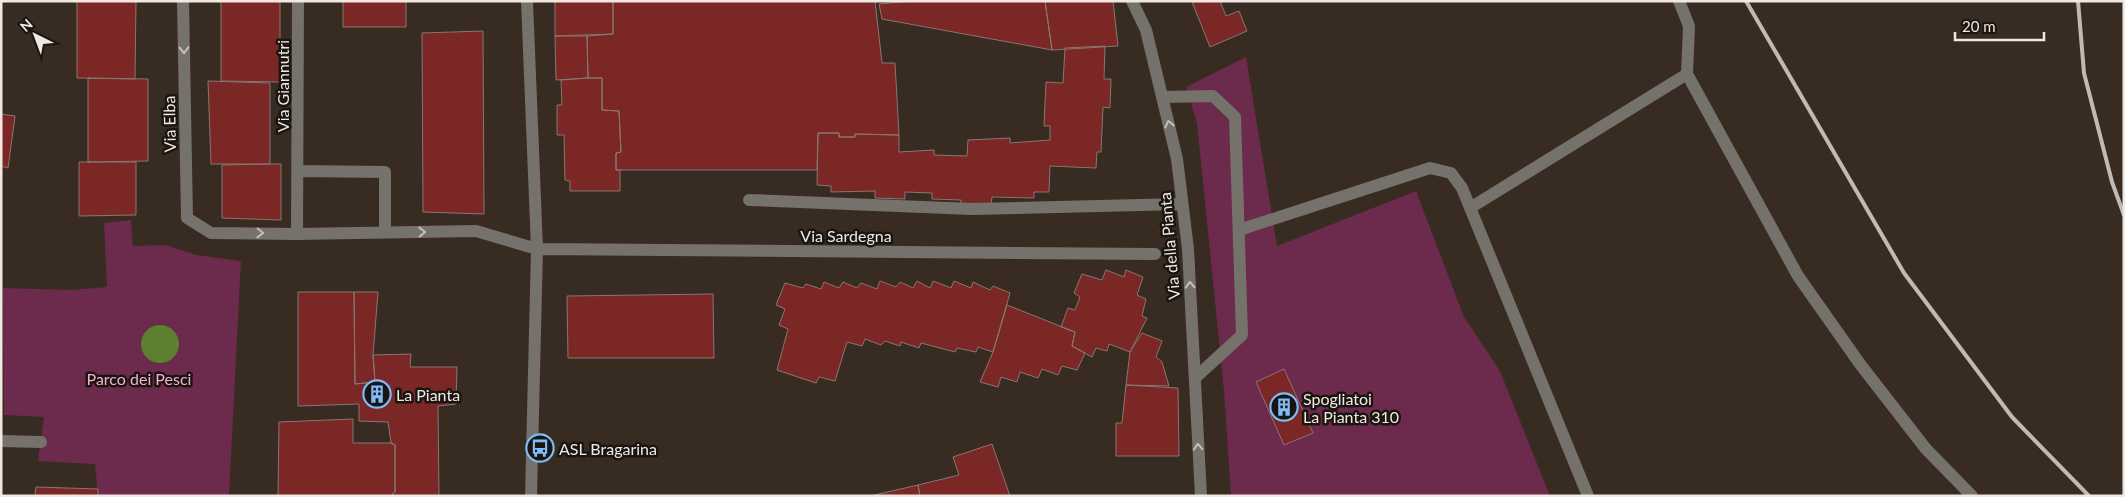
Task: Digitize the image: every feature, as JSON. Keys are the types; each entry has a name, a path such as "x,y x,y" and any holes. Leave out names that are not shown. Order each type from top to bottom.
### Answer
{"street":[{"name":"Via Elba","path":"183,1 187,218 211,232 297,234"},
{"name":"Via Giannutri","path":"297,234 298,1"},
{"path":"527,1 537,249 531,496"},
{"name":"Via della Pianta","path":"1132,1 1146,30 1177,159 1188,249 1201,496"},
{"path":"1679,1 1689,26 1687,74 1798,276 1860,364 1926,449 1972,496"},
{"path":"1470,208 1687,74"},
{"path":"1162,97 1213,96 1235,118 1242,335 1195,378"},
{"path":"1239,230 1430,168 1451,173 1462,188 1588,496"},
{"path":"298,171 385,172 385,232"},
{"path":"750,200 972,209 1182,204"},
{"path":"297,234 476,231 537,249"},
{"name":"Via Sardegna","path":"537,249 1154,254"},
{"path":"1,441 41,442"}],"green space":[{"path":"1246,57 1277,246 1416,191 1464,317 1500,371 1550,496 1231,496 1224,391 1197,123 1186,87"},
{"name":"Parco dei Pesci","path":"131,220 133,246 166,245 196,255 241,261 229,496 98,496 95,464 38,461 44,417 4,415 3,288 71,290 107,287 104,223"}],"shaded area":[{"path":"160,325 173,331 179,344 173,357 160,363 147,357 141,344 147,331"}],"building":[{"path":"77,1 136,1 135,79 77,78"},
{"path":"221,1 280,1 280,82 221,81"},
{"path":"343,1 406,1 406,27 343,27"},
{"path":"555,1 613,1 613,34 555,36"},
{"path":"613,1 875,1 882,63 895,63 899,135 855,134 855,137 839,137 839,133 818,133 817,170 616,170 616,153 621,152 619,111 602,110 602,78 588,78 587,36 613,34"},
{"path":"913,1 1045,1 1052,50 882,19 879,4"},
{"path":"1045,1 1113,1 1118,46 1052,50"},
{"path":"1220,1 1226,16 1239,11 1247,31 1210,47 1192,2"},
{"path":"483,31 484,214 423,212 422,33"},
{"path":"555,36 587,36 588,78 556,80"},
{"path":"1105,46 1104,79 1111,79 1110,108 1103,107 1101,152 1097,152 1096,168 1050,166 1049,192 1034,192 1034,198 992,197 991,206 961,205 961,200 932,199 932,193 905,192 905,199 875,198 875,191 831,192 831,186 817,185 818,133 839,133 839,137 855,137 855,134 899,135 899,152 934,150 934,155 967,156 968,140 1010,138 1010,143 1050,140 1050,126 1044,126 1046,82 1063,83 1065,48"},
{"path":"88,78 148,79 148,161 88,162"},
{"path":"602,78 602,110 619,111 621,152 616,153 616,170 620,170 620,191 570,191 570,181 565,180 564,135 557,135 557,105 562,105 561,80"},
{"path":"208,81 270,83 270,164 211,164"},
{"path":"1,114 15,116 8,168 1,166"},
{"path":"79,162 136,162 136,215 79,216"},
{"path":"281,164 281,220 222,218 222,165"},
{"path":"1106,270 1124,277 1126,270 1143,277 1137,295 1146,299 1142,316 1147,318 1130,352 1109,344 1107,351 1096,348 1092,357 1072,346 1075,332 1061,327 1068,308 1075,310 1080,297 1074,293 1082,274 1102,280"},
{"path":"880,281 896,287 900,282 913,288 917,281 930,288 933,281 951,288 954,281 971,288 973,282 990,290 993,286 1010,293 993,352 978,347 976,352 957,348 955,352 921,343 919,348 901,342 900,346 885,341 881,345 865,339 862,346 847,342 835,381 819,377 816,383 777,370 788,329 779,325 785,309 776,305 785,283 803,288 806,284 821,289 824,282 839,288 843,282 857,288 861,283 877,289"},
{"name":"La Pianta","path":"298,292 354,292 355,384 375,382 373,355 411,354 410,367 457,367 456,404 438,406 439,496 390,496 395,492 395,445 391,443 388,422 359,421 359,404 298,406"},
{"path":"354,292 378,292 373,355 375,382 355,384"},
{"path":"713,294 714,358 568,358 567,296"},
{"path":"1007,305 1075,332 1072,346 1085,353 1077,370 1062,366 1058,375 1042,369 1038,378 1020,372 1017,382 1001,377 998,387 980,382 993,352"},
{"path":"1142,333 1162,341 1156,357 1162,362 1169,386 1126,385 1130,352"},
{"name":"Spogliatoi La Pianta 310","path":"1284,369 1313,433 1284,445 1256,382"},
{"path":"1126,385 1178,388 1179,456 1116,456 1116,423 1122,423"},
{"path":"353,419 353,443 391,443 395,445 395,492 390,496 278,496 279,422"},
{"path":"992,444 1010,496 920,496 918,485 959,475 953,457"},
{"path":"918,485 920,496 870,496"},
{"path":"36,487 98,489 98,496 35,496"}],"railway":[{"path":"1746,1 1904,273 2012,417 2089,496"},
{"path":"2078,1 2084,73 2112,182 2124,215"}],"place":[{"name":"La Pianta","path":"377,394"},
{"name":"Spogliatoi La Pianta 310","path":"1284,407"},
{"name":"ASL Bragarina","path":"540,448"}]}
